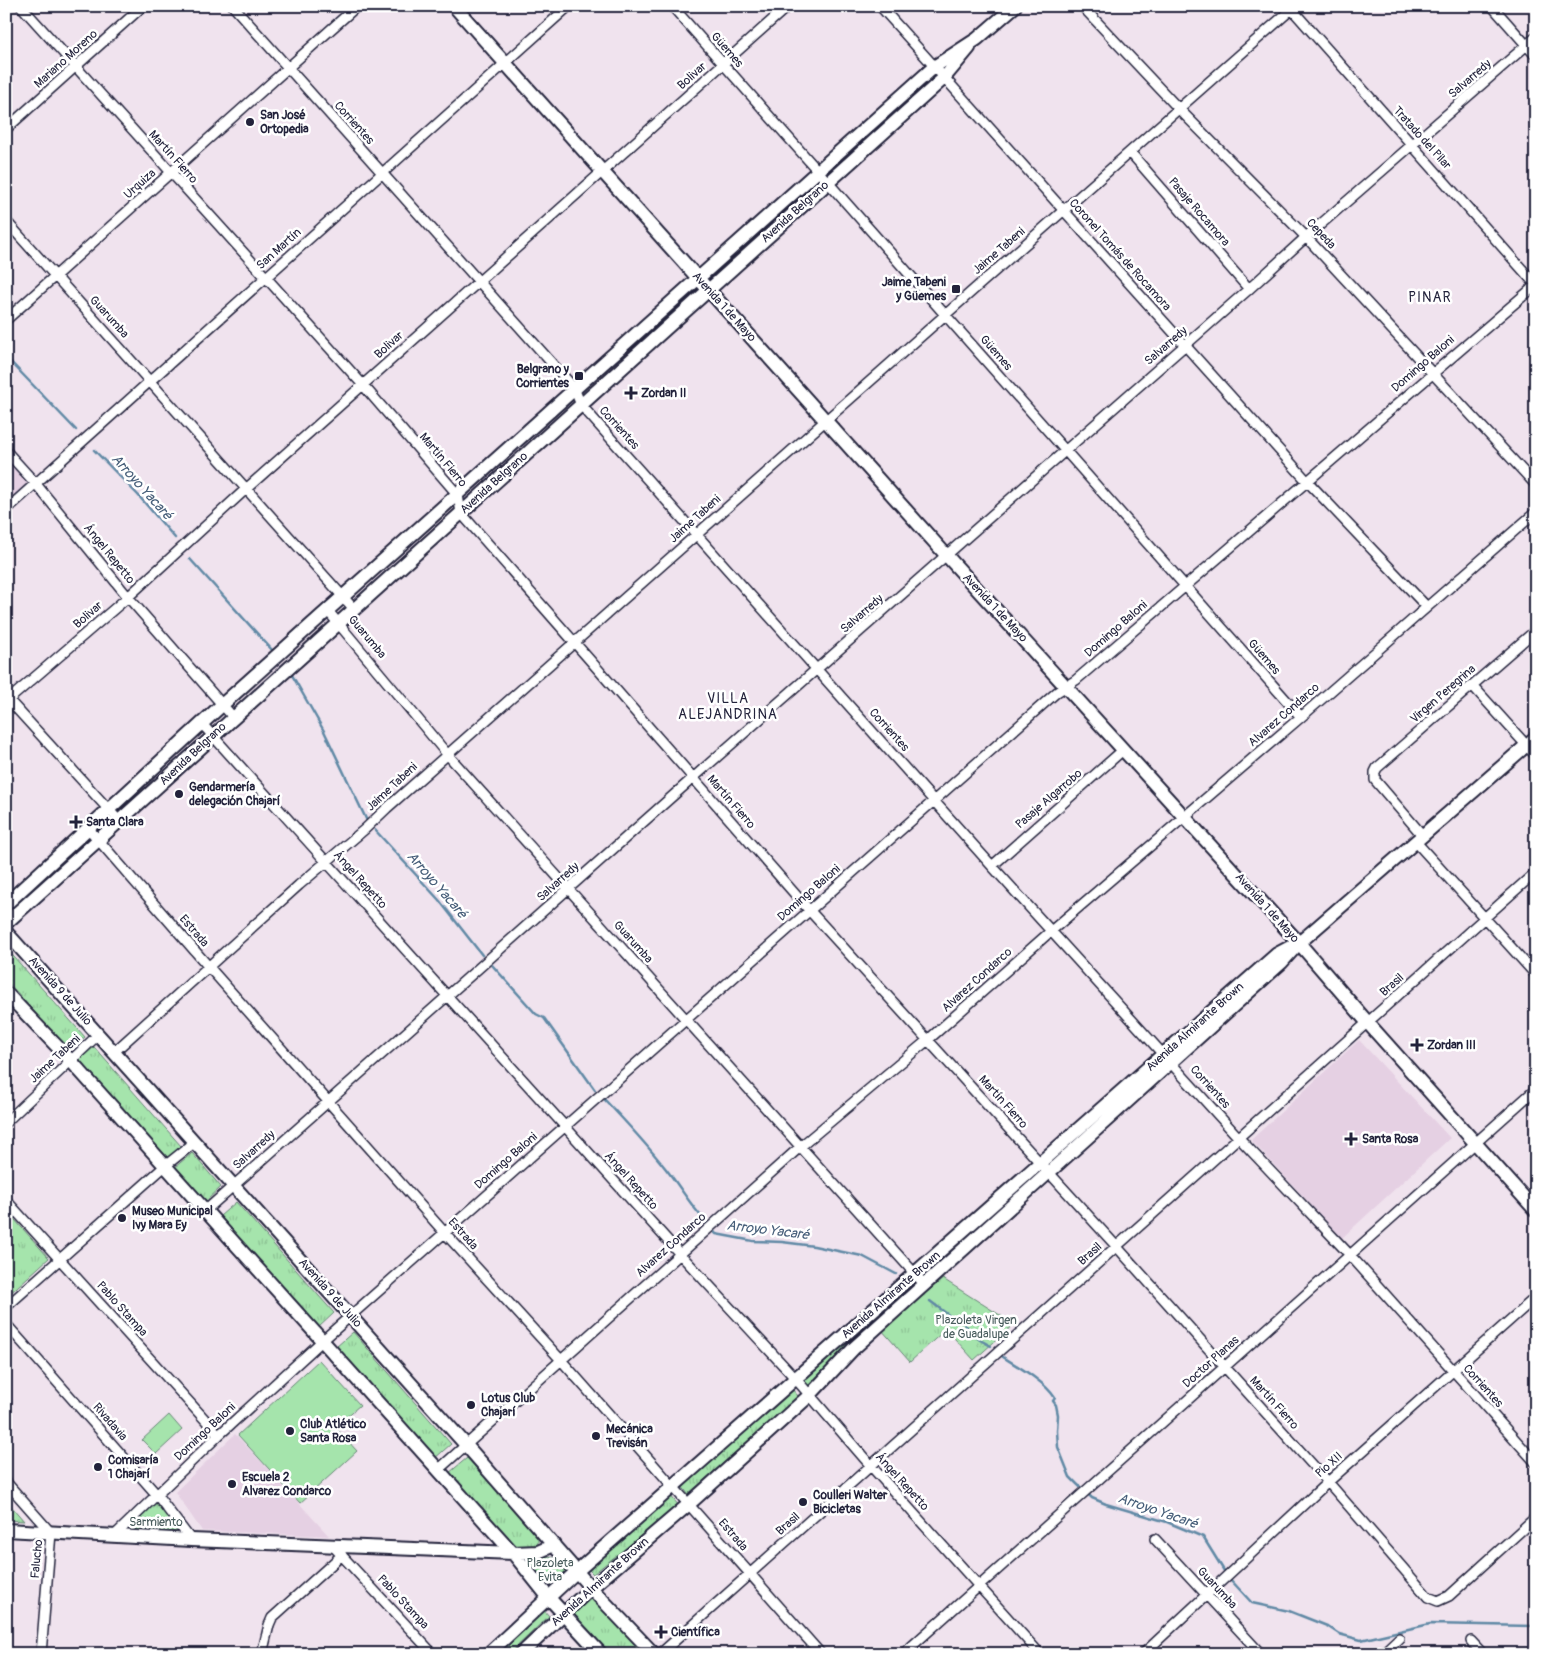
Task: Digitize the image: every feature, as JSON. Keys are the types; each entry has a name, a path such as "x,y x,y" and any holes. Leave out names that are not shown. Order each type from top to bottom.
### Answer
{"main road":[{"name":"Avenida 1 de Mayo","path":"454,6 947,556 1299,943 1474,1144 1536,1211"},
{"name":"Avenida Belgrano","path":"6,904 223,704 934,67 977,39 1015,6"},
{"name":"Avenida Belgrano","path":"6,923 944,78 977,39"},
{"name":"Avenida Almirante Brown","path":"521,1654 591,1588 689,1504 810,1395 854,1348 925,1285 1046,1168 1168,1058 1278,954 1299,943 1531,741"},
{"name":"Avenida 9 de Julio","path":"6,932 466,1445 591,1588 654,1654"},
{"path":"6,993 71,1061 513,1553 549,1598 601,1654"},
{"name":"Avenida Almirante Brown","path":"488,1654 577,1571 795,1378 915,1274 1046,1168"},
{"path":"6,1530 191,1540 513,1553 538,1552 554,1545"}],"street":[{"name":"Martín Fierro","path":"21,6 363,385 458,495 461,513 809,910 1046,1168 1328,1482 1428,1597 1438,1602 1449,1596 1536,1517"},
{"name":"Mariano Moreno","path":"6,129 143,6"},
{"name":"Corrientes","path":"233,6 574,388 581,405 992,866 1239,1138 1350,1255 1536,1463"},
{"name":"Urquiza","path":"6,320 357,6"},
{"name":"San Martín","path":"6,510 569,6"},
{"name":"Güemes","path":"672,6 1301,717"},
{"name":"Bolivar","path":"7,699 128,597 246,489 788,6"},
{"name":"Coronel Tomás de Rocamora","path":"880,6 1184,346 1307,481 1426,606"},
{"name":"Cepeda","path":"1082,6 1178,108 1306,237 1536,485"},
{"path":"1492,6 1536,56"},
{"name":"Jaime Tabeni","path":"114,1052 326,861 365,829 447,754 1292,7"},
{"name":"Tratado del Pilar","path":"1292,7 1412,146 1536,285"},
{"name":"Salvarredy","path":"205,1211 693,778 1250,289 1306,237 1536,37"},
{"name":"Pasaje Rocamora","path":"1130,152 1250,289"},
{"name":"Guarumba","path":"6,221 354,609"},
{"name":"Domingo Baloni","path":"114,1536 219,1435 322,1341 934,800 1057,692 1076,680 1536,285"},
{"name":"Ángel Repetto","path":"6,451 36,484 128,597 233,717"},
{"name":"Alvarez Condarco","path":"438,1470 800,1148 929,1040 1051,931 1185,818 1536,512"},
{"name":"Guarumba","path":"328,611 447,754 925,1285"},
{"name":"Virgen Peregrina","path":"1420,839 1375,780 1377,768 1536,630"},
{"path":"1472,685 1531,741 1536,756"},
{"path":"7,699 120,822"},
{"name":"Ángel Repetto","path":"203,724 680,1254 795,1378 871,1466 1040,1654"},
{"name":"Pasaje Algarrobo","path":"992,866 1123,750"},
{"name":"Estrada","path":"88,828 444,1232 561,1360 821,1654"},
{"path":"1420,839 1485,918 1536,975"},
{"name":"Brasil","path":"660,1654 1536,872"},
{"name":"Jaime Tabeni","path":"6,1122 99,1034"},
{"name":"Doctor Planas","path":"903,1654 1536,1089"},
{"path":"6,1307 165,1166 195,1142"},
{"name":"Pablo Stampa","path":"6,1200 219,1435"},
{"name":"Pio XII","path":"1143,1654 1328,1482 1536,1297"},
{"name":"Rivadavia","path":"6,1324 157,1495 191,1540"},
{"name":"Falucho","path":"6,1482 51,1533 41,1654"},
{"name":"Guarumba","path":"1155,1540 1261,1654"},
{"name":"Pablo Stampa","path":"333,1546 433,1654"},
{"path":"262,1654 272,1618 342,1555"},
{"path":"1382,1654 1399,1638"},
{"path":"1471,1641 1483,1654"}],"shaded area":[{"path":"6,459 28,484 6,503"},
{"name":"Santa Rosa","path":"1359,1040 1450,1138 1342,1238 1251,1140"},
{"name":"Escuela 2 Alvarez Condarco","path":"235,1434 329,1536 202,1531 175,1492"}],"green space":[{"path":"6,948 85,1037 69,1051 6,980"},
{"path":"94,1047 181,1146 165,1160 78,1061"},
{"path":"192,1153 221,1187 205,1202 175,1167"},
{"path":"1034,1175 1037,1178 929,1274 926,1271"},
{"path":"236,1202 334,1313 318,1328 220,1216"},
{"path":"6,1210 49,1258 6,1297"},
{"name":"Plazoleta Virgen de Guadalupe","path":"943,1279 1014,1324 974,1360 946,1329 910,1362 881,1329"},
{"path":"908,1286 912,1290 809,1386 802,1379"},
{"path":"353,1332 451,1444 434,1459 336,1347"},
{"name":"Club Atlético Santa Rosa","path":"319,1360 360,1405 335,1427 357,1451 300,1503 238,1435"},
{"path":"791,1388 799,1397 688,1494 681,1485"},
{"path":"169,1415 182,1430 156,1454 142,1440"},
{"path":"467,1458 538,1537 538,1544 532,1548 513,1546 449,1473"},
{"path":"670,1495 679,1506 593,1574 588,1569"},
{"name":"Sarmiento","path":"157,1498 187,1538 119,1535"},
{"path":"6,1500 24,1521 6,1520"},
{"name":"Plazoleta Evita","path":"535,1556 556,1559 566,1570 564,1575 553,1585 546,1583 531,1566"},
{"path":"592,1597 648,1654 608,1654 572,1616"},
{"path":"543,1609 549,1616 509,1654 493,1654"}],"waterway":[{"name":"Arroyo Yacaré","path":"6,357 76,430"},
{"name":"Arroyo Yacaré","path":"94,450 138,495 175,538"},
{"name":"Arroyo Yacaré","path":"190,559 273,651"},
{"name":"Arroyo Yacaré","path":"292,675 324,731 367,821"},
{"name":"Arroyo Yacaré","path":"375,830 439,900 482,955"},
{"name":"Arroyo Yacaré","path":"492,965 536,1014 544,1018 595,1090"},
{"name":"Arroyo Yacaré","path":"604,1099 651,1151 709,1225"},
{"name":"Arroyo Yacaré","path":"712,1229 716,1234 753,1241 814,1246 862,1256 896,1274"},
{"name":"Arroyo Yacaré","path":"930,1301 951,1317 963,1323 980,1340 991,1346"},
{"name":"Arroyo Yacaré","path":"1003,1357 1038,1381 1055,1398 1053,1401 1058,1415 1058,1447 1070,1477 1077,1484 1092,1498 1106,1504 1167,1522 1203,1537 1226,1574"},
{"name":"Arroyo Yacaré","path":"1229,1578 1252,1603 1289,1611 1327,1626 1339,1634 1361,1640 1430,1624 1536,1626"}],"place":[{"name":"San José Ortopedia","path":"250,122"},
{"name":"Jaime Tabeni y Güemes","path":"956,289"},
{"name":"Belgrano y Corrientes","path":"579,376"},
{"name":"Zordan II","path":"631,393"},
{"name":"Gendarmería delegación Chajarí","path":"179,794"},
{"name":"Santa Clara","path":"76,822"},
{"name":"Zordan III","path":"1417,1045"},
{"name":"Santa Rosa","path":"1351,1139"},
{"name":"Museo Municipal Ivy Mara Ey","path":"122,1218"},
{"name":"Lotus Club Chajarí","path":"471,1405"},
{"name":"Club Atlético Santa Rosa","path":"290,1431"},
{"name":"Mecánica Trevisán","path":"596,1436"},
{"name":"Comisaría 1 Chajarí","path":"98,1467"},
{"name":"Escuela 2 Alvarez Condarco","path":"232,1484"},
{"name":"Coulleri Walter Bicicletas","path":"803,1502"},
{"name":"Científica","path":"661,1632"}],"district":[{"name":"PINAR","path":"1430,297"},
{"name":"VILLA ALEJANDRINA","path":"728,706"}]}
